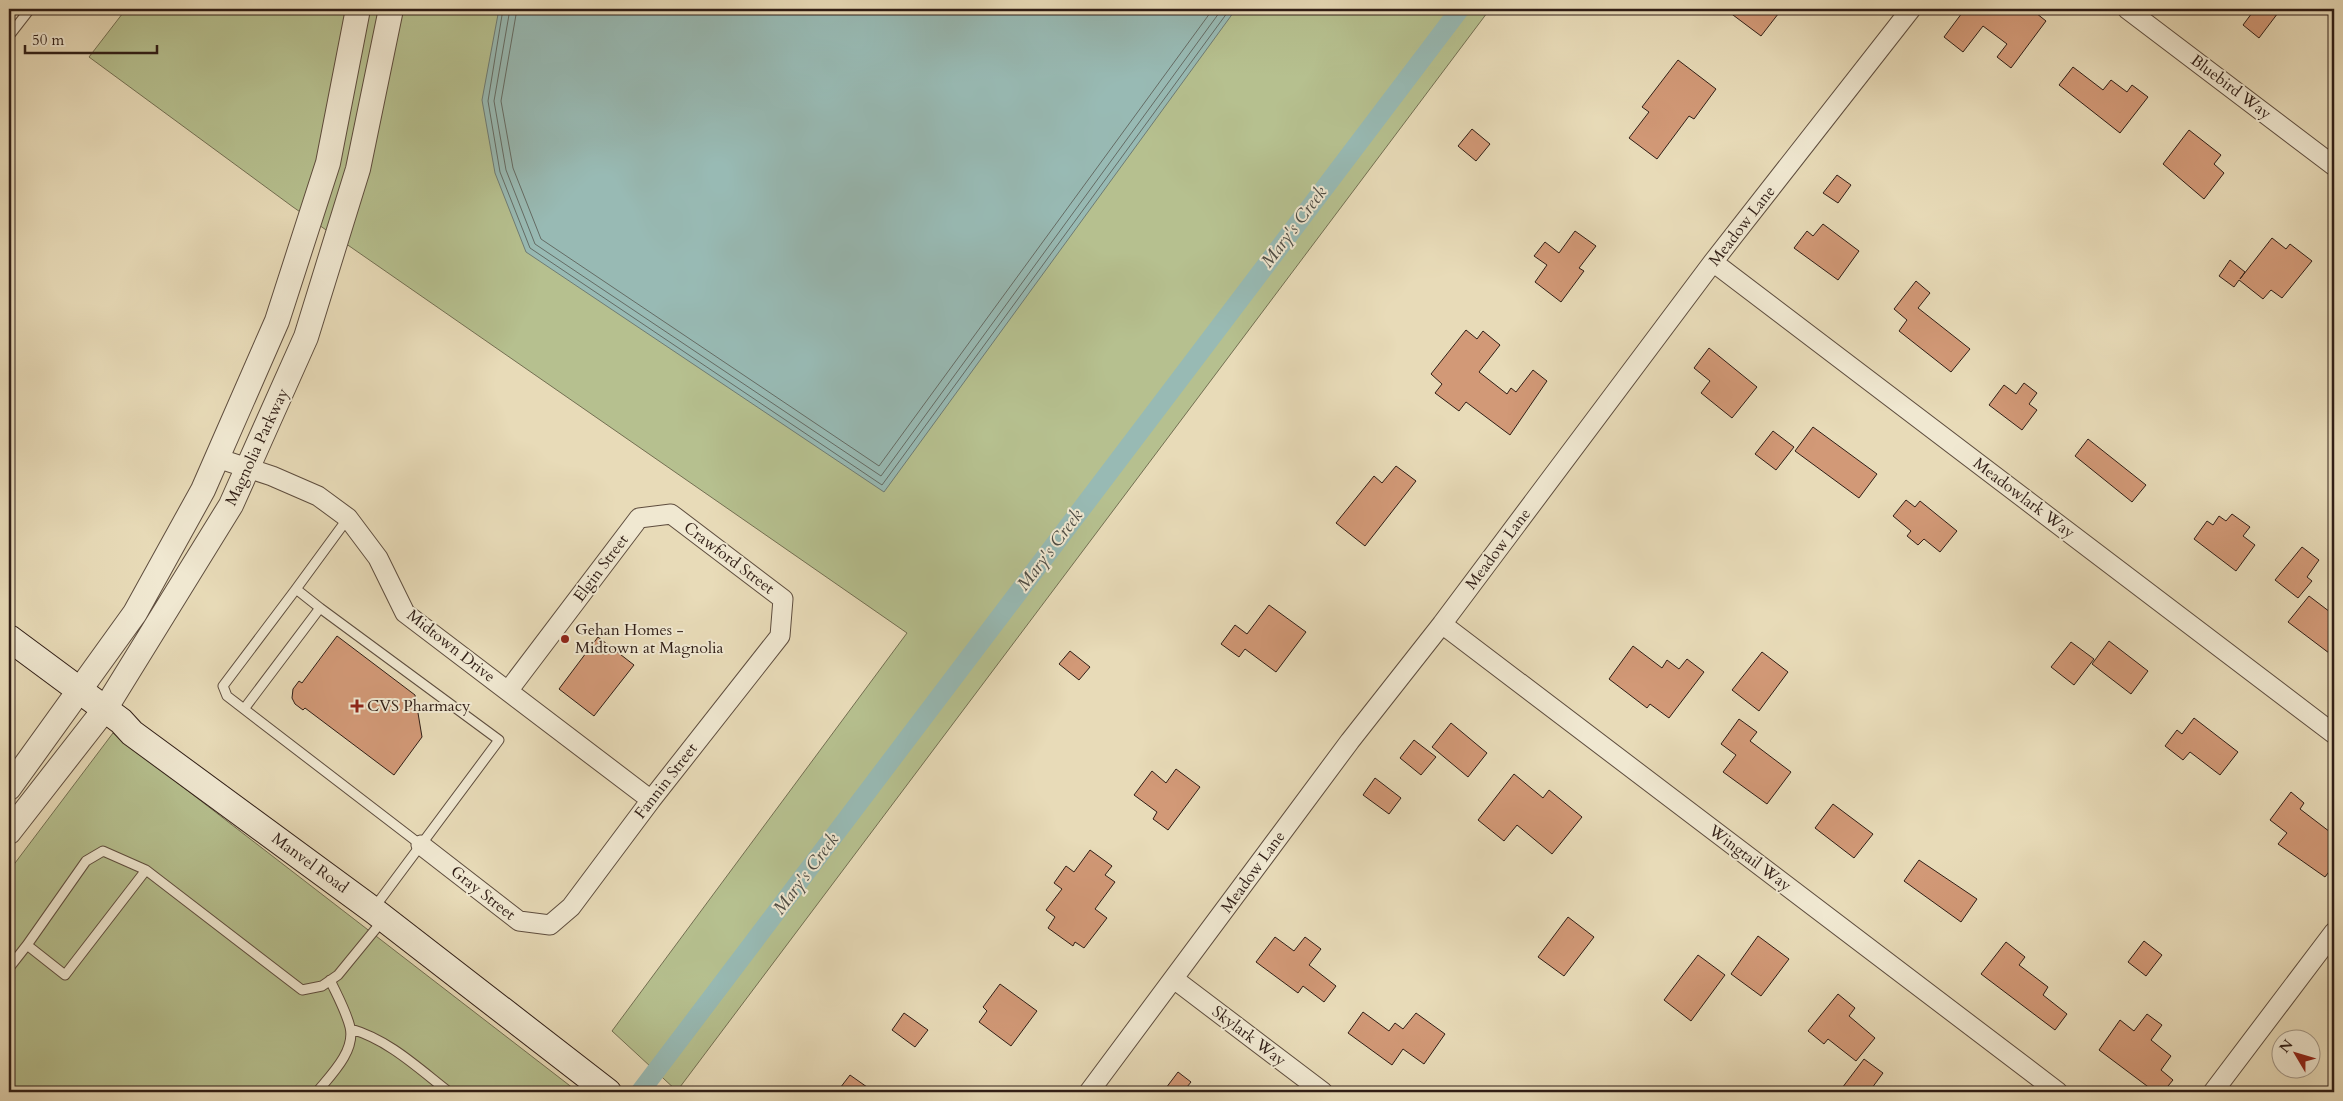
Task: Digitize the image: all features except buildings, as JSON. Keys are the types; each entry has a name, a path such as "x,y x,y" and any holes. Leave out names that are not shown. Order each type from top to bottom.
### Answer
{"main road":[{"name":"Manvel Road","path":"9,638 105,709 132,733 378,914 598,1085"}],"street":[{"name":"Magnolia Parkway","path":"9,788 135,613 203,490 277,321 328,163 358,9"},
{"name":"Magnolia Parkway","path":"9,832 105,709 231,505 306,337 358,169 391,9"},
{"name":"Meadow Lane","path":"1089,1092 1350,741 1442,624 1713,262 1911,9"},
{"name":"Bluebird Way","path":"2127,9 2334,166"},
{"name":"Meadowlark Way","path":"1713,262 2334,734"},
{"name":"Midtown Drive","path":"217,458 248,468 318,496 348,518 378,558 405,613 651,800"},
{"name":"Crawford Street","path":"639,518 671,514 783,599 780,636"},
{"name":"Elgin Street","path":"508,691 639,518"},
{"name":"Wingtail Way","path":"1442,624 2058,1092"},
{"name":"Fannin Street","path":"550,925 571,907 651,800 780,636"},
{"name":"Gray Street","path":"421,845 519,921 550,925"},
{"path":"2213,1092 2334,932"},
{"name":"Skylark Way","path":"1174,979 1323,1092"}],"lane":[{"path":"9,36 30,9"},
{"path":"348,518 223,686 227,696 244,710 421,845"},
{"path":"9,968 86,860 103,851 146,870 302,990 322,986 338,975 421,845 499,740 296,589"},
{"path":"244,710 320,608"},
{"path":"27,945 65,975 146,870"},
{"path":"317,1092 340,1062 349,1046 351,1029 330,980"},
{"path":"351,1029 371,1035 389,1046 449,1092"}],"green space":[{"path":"126,9 1490,9 677,1091 612,1031 907,633 293,207 89,57"},
{"path":"113,733 578,1092 9,1092 9,871"}],"water":[{"path":"499,9 1236,9 884,492 526,252 495,173 482,100"}],"waterway":[{"name":"Mary's Creek","path":"640,1092 1460,9"}],"place":[{"name":"Gehan Homes - Midtown at Magnolia","path":"565,639"},
{"name":"CVS Pharmacy","path":"357,706"}]}
